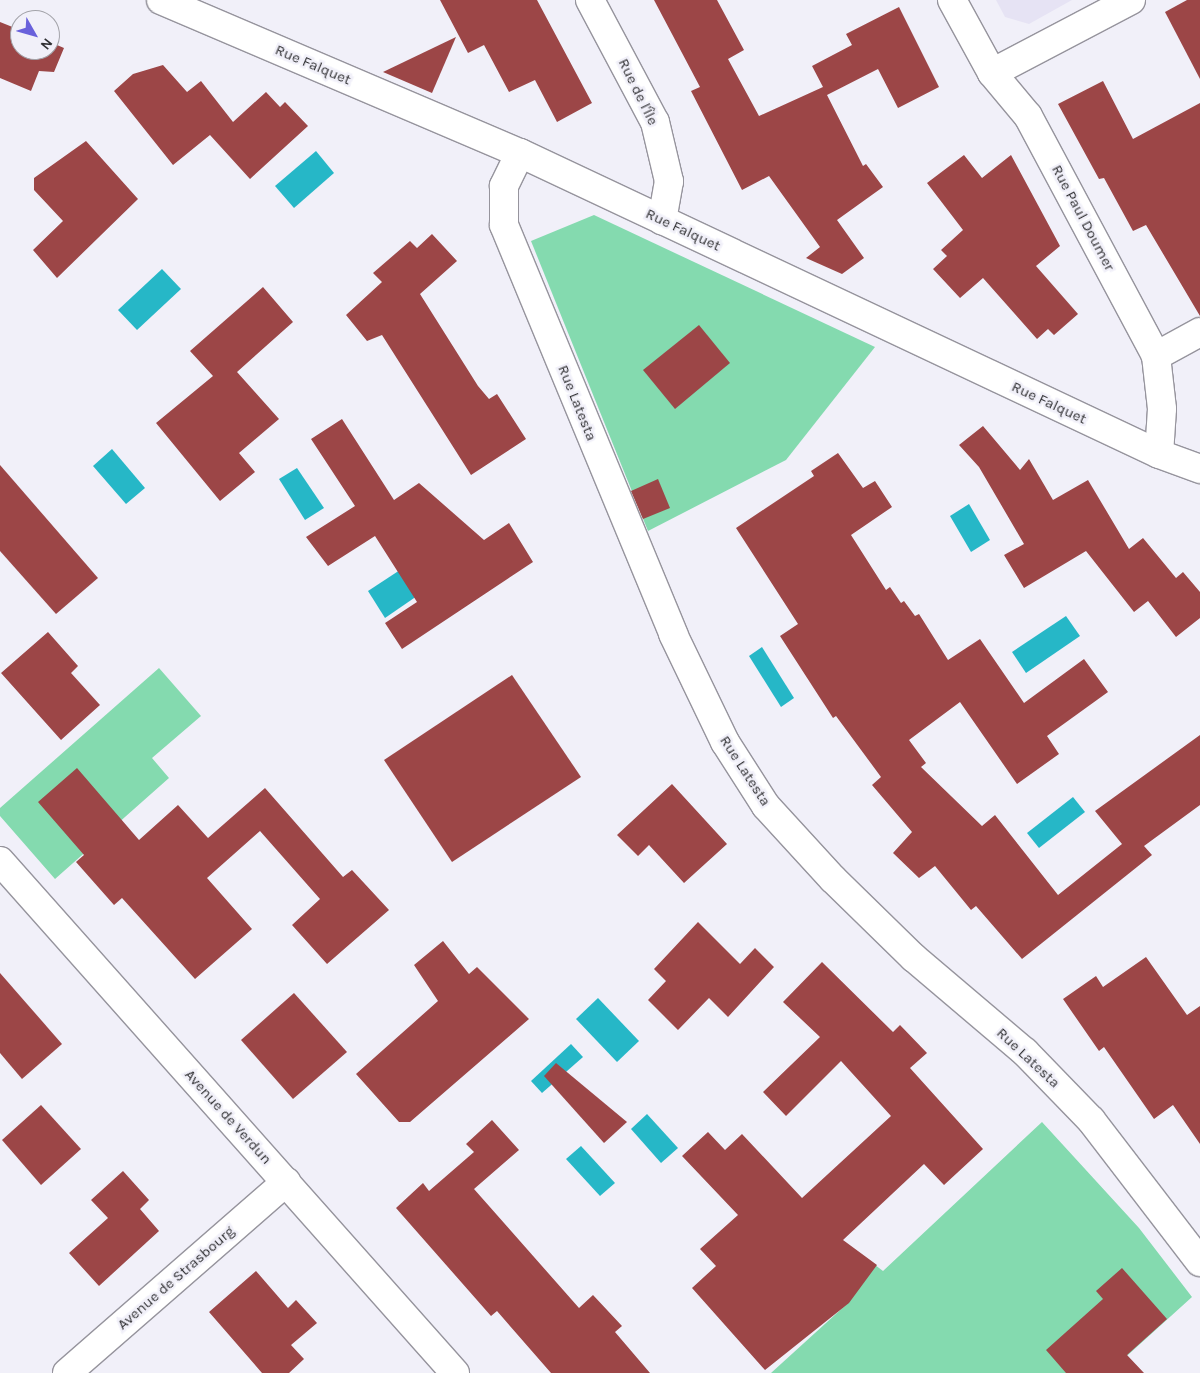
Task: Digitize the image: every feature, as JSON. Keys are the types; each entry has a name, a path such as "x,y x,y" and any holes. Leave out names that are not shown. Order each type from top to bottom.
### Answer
{"street":[{"name":"Rue Falquet","path":"161,0 520,153 1159,454 1200,469"},
{"name":"Rue de l'Île","path":"590,0 654,122 669,181 662,220"},
{"name":"Rue Paul Doumer","path":"952,0 992,73 1028,116 1156,356 1162,410 1159,454"},
{"path":"992,73 1131,0"},
{"name":"Rue Latesta","path":"520,153 504,186 504,225 673,634 724,742 766,806 833,879 914,958 1025,1052 1091,1120 1200,1262"},
{"path":"1156,356 1200,332"},
{"name":"Avenue de Verdun","path":"0,860 454,1373"},
{"name":"Avenue de Strasbourg","path":"66,1373 286,1182"}],"shaded area":[{"path":"996,0 1072,0 1029,24 1005,17"}],"green space":[{"path":"594,215 875,347 786,460 648,531 531,241"},
{"path":"159,668 201,716 152,758 169,778 55,879 0,816 0,808"},
{"path":"1042,1122 1139,1228 1192,1297 1108,1373 771,1373 848,1303 850,1246 883,1271"}],"water":[{"path":"316,151 334,173 294,208 275,186"},
{"path":"162,269 181,289 137,330 118,310"},
{"path":"112,449 145,488 126,504 93,466"},
{"path":"297,468 324,508 305,520 279,479"},
{"path":"969,504 990,540 971,552 950,516"},
{"path":"400,570 417,596 385,618 368,591"},
{"path":"1066,616 1080,636 1026,673 1012,652"},
{"path":"762,647 794,698 781,707 749,656"},
{"path":"1073,797 1085,812 1039,848 1027,833"},
{"path":"598,998 639,1041 617,1062 576,1019"},
{"path":"571,1044 583,1057 542,1093 531,1081"},
{"path":"647,1114 678,1148 661,1163 631,1129"},
{"path":"581,1146 615,1183 600,1196 566,1159"}],"building":[{"path":"440,0 537,0 592,103 557,122 535,80 509,92 484,45 468,53"},
{"path":"654,0 717,0 744,50 728,59 759,116 823,87 812,66 852,45 846,34 899,7 939,87 898,108 878,69 827,95 863,166 866,164 883,187 837,220 864,258 842,274 806,258 820,247 769,176 742,190 691,91 700,87"},
{"path":"1187,0 1200,0 1200,79 1165,12"},
{"path":"0,22 10,26 10,60 59,60 54,72 39,71 31,91 0,78"},
{"path":"456,37 432,93 383,72"},
{"path":"60,46 64,48 60,58"},
{"path":"163,65 187,92 201,81 233,122 266,92 280,107 285,102 308,126 250,179 210,135 173,165 114,91 133,74"},
{"path":"1103,81 1133,139 1200,103 1200,316 1146,225 1133,231 1104,178 1099,179 1058,104"},
{"path":"86,141 138,199 57,278 33,250 63,221 34,190 34,178"},
{"path":"964,155 982,178 1011,155 1060,246 1036,266 1078,314 1054,335 1048,329 1037,339 983,278 960,298 933,269 947,256 941,250 963,230 927,183"},
{"path":"432,234 457,261 420,294 478,386 489,399 497,394 526,439 471,475 382,335 367,341 346,315 382,282 373,273 410,241 417,248"},
{"path":"263,287 293,322 237,372 279,419 239,453 255,472 220,501 156,423 213,376 190,351"},
{"path":"699,325 730,363 675,409 643,370"},
{"path":"342,419 394,500 419,483 484,540 509,523 533,562 402,649 385,623 417,602 375,536 328,566 306,537 355,506 311,439"},
{"path":"983,426 1020,470 1029,459 1053,500 1088,480 1129,549 1143,538 1176,578 1183,572 1200,592 1200,618 1176,637 1148,601 1134,612 1086,551 1024,588 1004,555 1024,544 979,467 959,445"},
{"path":"838,453 863,488 875,481 892,507 851,535 886,590 890,587 901,603 904,601 915,616 919,614 948,660 980,639 1024,703 1084,659 1108,692 1047,736 1059,754 1017,784 960,702 909,740 926,763 921,767 982,826 995,815 1058,895 1122,844 1095,811 1200,735 1200,805 1144,846 1152,855 1022,959 976,906 971,910 935,866 919,878 893,853 912,832 872,785 881,777 836,716 833,718 780,636 798,624 736,528 814,476 811,471"},
{"path":"0,465 98,578 56,614 0,551"},
{"path":"658,479 670,508 643,519 631,491"},
{"path":"48,632 78,666 71,673 100,705 61,740 1,673"},
{"path":"512,675 581,777 452,862 384,760"},
{"path":"77,768 139,840 178,805 208,838 265,788 343,877 352,870 389,910 327,964 292,925 320,899 260,831 207,878 252,929 195,979 122,898 114,905 76,862 84,855 38,802"},
{"path":"672,784 727,844 684,883 649,845 638,856 617,835"},
{"path":"698,922 740,964 755,948 774,967 728,1017 709,998 678,1030 648,1000 666,981 654,969"},
{"path":"443,941 469,974 477,967 529,1019 410,1122 399,1122 356,1074 438,1001 414,965"},
{"path":"1146,957 1187,1015 1200,1006 1200,1144 1173,1105 1154,1119 1104,1047 1099,1051 1063,999 1096,976 1103,987"},
{"path":"822,962 893,1032 900,1025 927,1053 910,1068 983,1149 944,1185 924,1164 843,1240 877,1265 849,1303 765,1370 692,1288 716,1266 700,1249 738,1215 682,1156 708,1132 725,1150 742,1134 802,1198 891,1116 841,1061 786,1116 763,1092 820,1037 783,1002"},
{"path":"0,973 62,1044 22,1079 0,1053"},
{"path":"294,993 347,1052 293,1099 241,1040"},
{"path":"556,1063 627,1122 604,1143 544,1076"},
{"path":"41,1105 81,1149 41,1185 2,1140"},
{"path":"492,1120 519,1150 474,1189 579,1308 593,1295 622,1326 615,1332 650,1373 551,1373 497,1311 491,1316 396,1208 423,1183 429,1191 474,1152 466,1144"},
{"path":"123,1171 149,1200 140,1209 159,1231 99,1286 69,1253 108,1218 91,1200"},
{"path":"1122,1268 1167,1319 1127,1355 1144,1373 1066,1373 1046,1350 1103,1299 1096,1291"},
{"path":"256,1271 288,1308 296,1300 317,1323 291,1345 304,1359 289,1373 262,1373 209,1312"}]}
